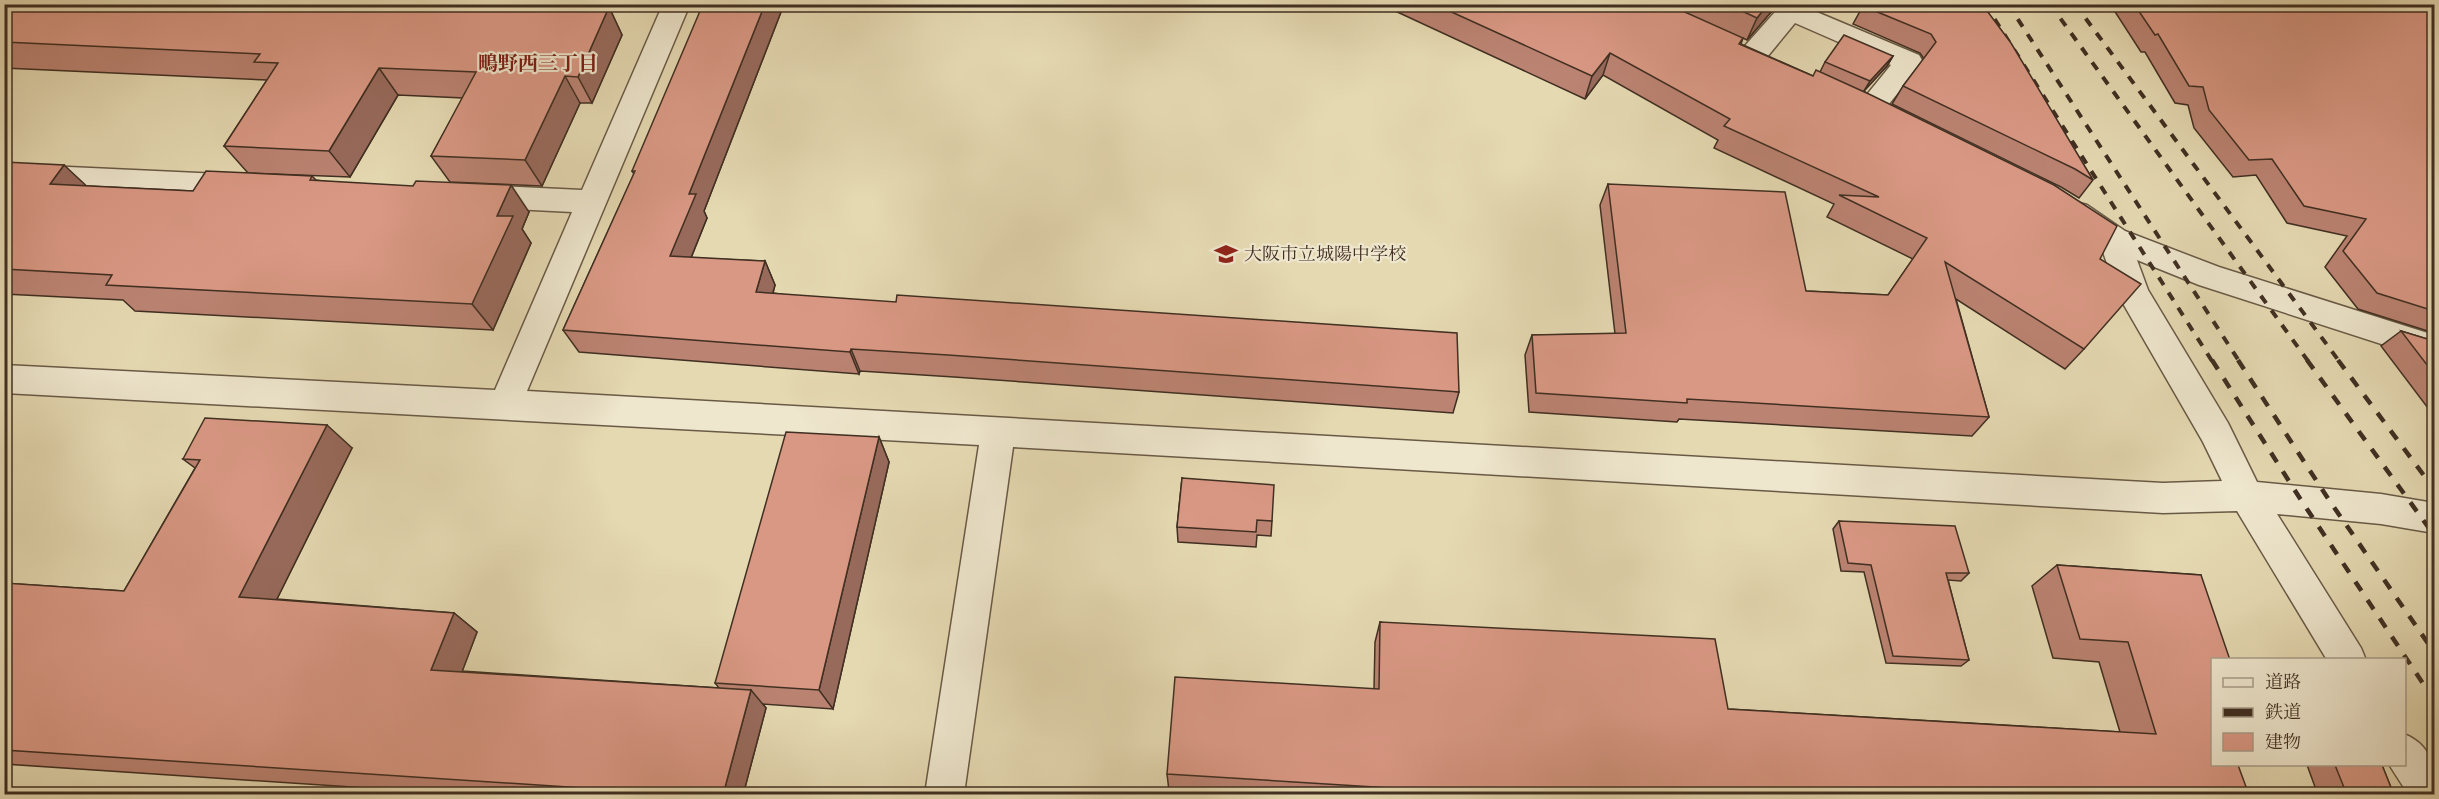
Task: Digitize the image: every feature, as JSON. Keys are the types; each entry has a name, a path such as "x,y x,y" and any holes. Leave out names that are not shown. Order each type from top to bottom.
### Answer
{"street":[{"path":"506,404 677,4"},
{"path":"1753,55 1791,11 1909,62 1881,114 1842,96"},
{"path":"4,175 268,187"},
{"path":"448,195 591,202"},
{"path":"2049,197 2114,239 2210,276 2434,348"},
{"path":"2114,239 2133,293 2216,433 2246,496 2347,658"},
{"path":"4,379 506,404 998,434 2163,498 2246,496 2381,509 2434,518"},
{"path":"944,795 998,434"},
{"path":"2406,756 2430,795"}],"building":[{"path":"4,4 533,4 609,7 578,77 565,76 525,160 431,156 476,72 379,68 329,151 224,146 278,63 254,62 260,54 4,42"},
{"path":"703,4 765,4 689,194 696,194 670,256 765,261 756,292 896,302 897,295 1457,333 1459,392 948,355 851,349 850,352 563,330 635,171 632,171"},
{"path":"1434,4 1667,4 1743,38 1739,44 1813,76 1816,70 2054,185 2117,226 2100,259 2141,284 2084,349 1945,262 1989,417 1687,399 1687,403 1536,393 1532,335 1626,333 1608,184 1785,192 1806,291 1888,295 1927,238 1839,195 1879,197 1724,126 1730,119 1610,53 1592,76"},
{"path":"1727,4 1768,4 1757,18"},
{"path":"1864,4 1982,4 2011,43 2093,180 2075,169 1903,86 1936,42 1931,34 1863,6"},
{"path":"2134,4 2434,4 2434,311 2377,293 2343,251 2366,219 2304,206 2272,159 2249,160 2209,110 2203,87 2189,86 2158,34 2155,35"},
{"path":"1844,35 1893,56 1870,81 1825,62"},
{"path":"4,162 64,165 50,184 193,191 206,171 312,176 310,180 413,186 416,181 511,185 497,216 513,216 472,304 106,285 112,275 4,269"},
{"path":"2401,331 2434,341 2434,374"},
{"path":"205,418 327,425 239,597 454,613 431,670 751,690 723,795 689,795 4,750 4,583 124,591 200,460 183,459"},
{"path":"786,432 879,437 819,690 715,683"},
{"path":"1182,478 1274,485 1272,521 1257,520 1256,532 1177,527"},
{"path":"1839,521 1955,526 1969,573 1946,573 1969,660 1893,656 1871,565 1848,563"},
{"path":"2057,565 2201,575 2229,658 2211,658 2211,766 2238,766 2249,795 1503,795 1167,774 1175,677 1379,689 1380,622 1715,639 1728,709 2156,734 2128,642 2080,639"},
{"path":"2335,766 2382,766 2394,795 2347,795"}],"railway":[{"path":"1985,4 2212,361"},
{"path":"2008,4 2239,361"},
{"path":"2050,4 2308,361"},
{"path":"2075,4 2339,361"},
{"path":"2212,360 2301,500 2434,700"},
{"path":"2238,360 2329,500 2434,652"},
{"path":"2307,360 2434,535"},
{"path":"2338,360 2434,489"}],"place":[{"name":"大阪市立城陽中学校","path":"1226,254"}],"district":[{"name":"鴫野西三丁目","path":"538,63"}]}
